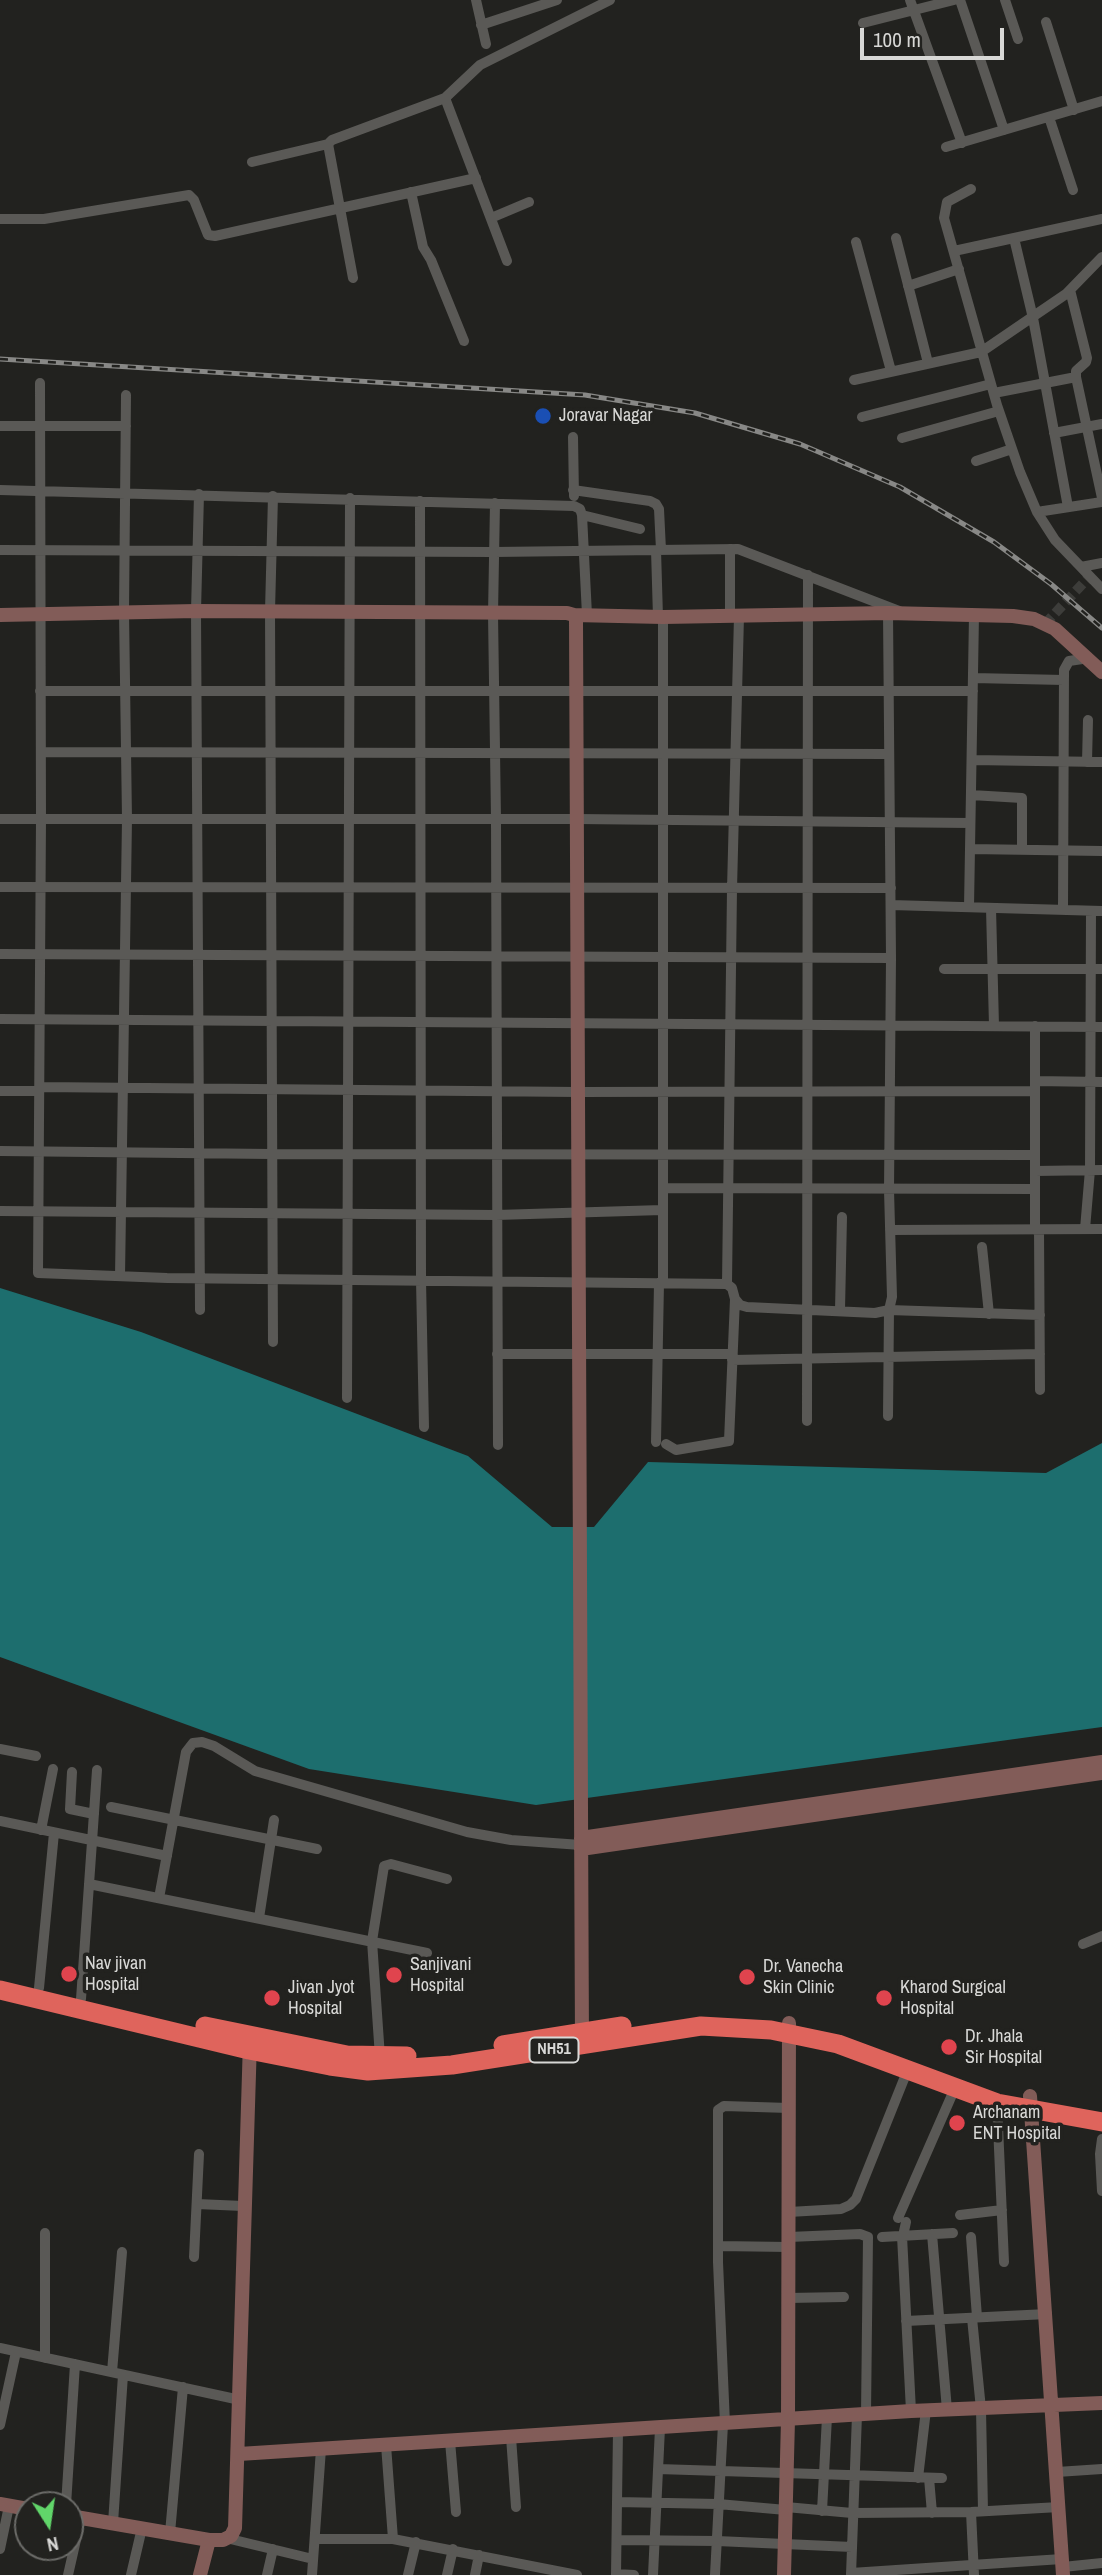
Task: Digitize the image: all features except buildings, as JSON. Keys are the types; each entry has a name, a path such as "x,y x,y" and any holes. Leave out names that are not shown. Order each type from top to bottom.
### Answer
{"highway":[{"name":"NH51","path":"0,1978 330,2066 368,2071 452,2065 582,2039"},
{"name":"NH51","path":"0,1990 250,2043 380,2057 458,2052 701,2026 830,2031 868,2042 1031,2103 1102,2122"},
{"name":"NH51","path":"790,2028 997,2103 1031,2103 1102,2110"}],"street":[{"path":"476,0 486,44"},
{"path":"481,25 536,3 557,0"},
{"path":"252,162 328,144 332,140 445,98 480,65 610,0"},
{"path":"863,23 912,5 954,0"},
{"path":"960,0 1004,130"},
{"path":"1004,0 1018,39"},
{"path":"912,5 962,143"},
{"path":"1046,22 1074,110"},
{"path":"445,98 507,261"},
{"path":"946,147 1102,102"},
{"path":"1049,117 1073,190"},
{"path":"328,144 353,278"},
{"path":"0,219 44,219 189,195 194,200 208,235 215,236 476,178"},
{"path":"971,189 955,195 947,202 944,218 999,411 1037,512 1055,540 1102,589"},
{"path":"411,192 423,247 464,341"},
{"path":"491,218 529,202"},
{"path":"954,251 1102,219"},
{"path":"895,237 928,363"},
{"path":"1014,238 1033,318 1068,507"},
{"path":"856,242 891,371"},
{"path":"854,380 981,352 1070,290 1102,257"},
{"path":"908,286 959,269"},
{"path":"1037,512 1102,500 1076,377 1076,371 1087,358 1070,290"},
{"path":"862,417 992,388 1045,384 1076,377"},
{"path":"40,383 41,887 38,1273 200,1279 421,1280 661,1283 727,1284 732,1288 735,1299 729,1441 676,1450 661,1443 657,1354 661,1283 663,1210 663,692 659,509 650,501 573,490"},
{"path":"120,1276 127,819 124,612 126,395"},
{"path":"902,438 999,411"},
{"path":"1054,433 1102,424"},
{"path":"0,426 126,426"},
{"path":"573,437 573,490 584,551 581,615 577,623 582,2039"},
{"path":"976,461 1012,449"},
{"path":"0,489 495,503 578,510 640,529"},
{"path":"200,494 196,611 200,1310"},
{"path":"273,496 270,611 273,1342"},
{"path":"347,1398 347,752 350,498"},
{"path":"421,501 421,1280 424,1427"},
{"path":"495,503 493,614 498,1445"},
{"path":"0,550 494,552 730,549 748,551 905,613"},
{"path":"727,1284 737,692 730,549"},
{"path":"1082,567 1102,564"},
{"path":"807,1421 808,575"},
{"path":"0,615 196,611 567,613 661,617 888,613 974,615 1034,619 1055,629 1102,672"},
{"path":"888,613 891,888 891,1297 888,1416"},
{"path":"969,907 974,615"},
{"path":"1063,910 1063,680 1065,664 1089,658"},
{"path":"973,678 1063,680"},
{"path":"40,691 973,691"},
{"path":"1087,762 1088,720"},
{"path":"41,752 889,754"},
{"path":"972,760 1102,762"},
{"path":"971,795 1022,798 1022,850"},
{"path":"0,819 577,819 970,824"},
{"path":"970,849 1102,851"},
{"path":"0,887 891,888"},
{"path":"891,905 1097,911 1096,969 1089,1027 1090,1170 1085,1229"},
{"path":"991,908 994,1026"},
{"path":"0,954 891,958"},
{"path":"944,969 1096,969"},
{"path":"0,1019 1102,1027"},
{"path":"1035,1026 1035,1189 1040,1390"},
{"path":"0,1091 123,1088 890,1092 1102,1082"},
{"path":"0,1151 271,1154 1035,1154"},
{"path":"1035,1171 1102,1170"},
{"path":"663,1188 1035,1189"},
{"path":"0,1211 496,1215 663,1210"},
{"path":"840,1310 842,1217"},
{"path":"890,1230 1102,1229"},
{"path":"982,1247 989,1314"},
{"path":"735,1299 740,1305 747,1307 875,1313 889,1310 1040,1315"},
{"path":"497,1354 657,1354 807,1359 889,1355 1040,1354"},
{"path":"159,1898 186,1752 193,1743 202,1742 214,1746 255,1771 467,1832 511,1840 581,1844 1102,1773"},
{"path":"0,1749 36,1756"},
{"path":"581,1844 1102,1762"},
{"path":"41,1830 53,1769"},
{"path":"81,1999 97,1770"},
{"path":"72,1772 70,1809 94,1814"},
{"path":"110,1807 317,1849"},
{"path":"258,1919 274,1820"},
{"path":"0,1821 167,1856"},
{"path":"39,1988 54,1833"},
{"path":"380,2057 372,1941 383,1866 391,1864 447,1879"},
{"path":"89,1884 427,1953"},
{"path":"1083,1944 1102,1936"},
{"path":"784,2575 788,2420 790,2028"},
{"path":"84,2518 209,2540 231,2536 237,2520 243,2206 250,2043"},
{"path":"789,2212 841,2209 850,2206 856,2199 908,2069"},
{"path":"932,2513 923,2478 919,2411 906,2320 902,2220 956,2088"},
{"path":"997,2103 1004,2262"},
{"path":"1031,2103 1063,2567"},
{"path":"715,2575 724,2424 718,2246 718,2110 724,2106 789,2108"},
{"path":"1102,2139 1102,2191"},
{"path":"194,2257 199,2154"},
{"path":"197,2204 243,2206"},
{"path":"960,2215 1002,2210"},
{"path":"45,2233 45,2358"},
{"path":"882,2237 953,2233"},
{"path":"718,2246 860,2234 868,2237 862,2414 852,2514 851,2574 1063,2567 1102,2563"},
{"path":"932,2234 947,2410"},
{"path":"971,2237 981,2409 974,2570"},
{"path":"113,2523 122,2252"},
{"path":"788,2298 844,2297"},
{"path":"906,2320 1047,2314"},
{"path":"0,2348 240,2399"},
{"path":"0,2424 16,2352"},
{"path":"67,2491 75,2364"},
{"path":"170,2533 183,2387"},
{"path":"239,2454 862,2414 1102,2403"},
{"path":"822,2511 827,2417"},
{"path":"653,2575 657,2540 660,2428"},
{"path":"618,2430 616,2575 634,2575"},
{"path":"511,2437 516,2507"},
{"path":"450,2441 456,2512"},
{"path":"386,2445 393,2539"},
{"path":"312,2575 321,2449"},
{"path":"659,2469 942,2478"},
{"path":"1057,2472 1102,2469"},
{"path":"617,2502 718,2504 852,2514 1059,2507"},
{"path":"0,2549 5,2505"},
{"path":"131,2575 142,2528"},
{"path":"226,2538 313,2559"},
{"path":"314,2539 393,2539 416,2542 577,2575"},
{"path":"200,2575 209,2540"},
{"path":"617,2540 852,2547"},
{"path":"408,2575 416,2542"},
{"path":"267,2575 273,2549"},
{"path":"447,2575 453,2549"},
{"path":"475,2575 479,2555"},
{"path":"508,2575 511,2562"}],"water":[{"path":"0,1288 141,1332 468,1456 552,1527 594,1527 648,1462 1046,1473 1102,1443 1102,1727 536,1805 309,1769 0,1657"}],"tunnel":[{"path":"1045,624 1090,576"}],"railway":[{"path":"0,359 585,395 695,413 800,444 900,487 994,542 1051,584 1102,628"}],"place":[{"name":"Joravar Nagar","path":"543,416"},
{"name":"Nav jivan Hospital","path":"69,1974"},
{"name":"Sanjivani Hospital","path":"394,1975"},
{"name":"Dr. Vanecha Skin Clinic","path":"747,1977"},
{"name":"Jivan Jyot Hospital","path":"272,1998"},
{"name":"Kharod Surgical Hospital","path":"884,1998"},
{"name":"Dr. Jhala Sir Hospital","path":"949,2047"},
{"name":"Archanam ENT Hospital","path":"957,2123"}]}
